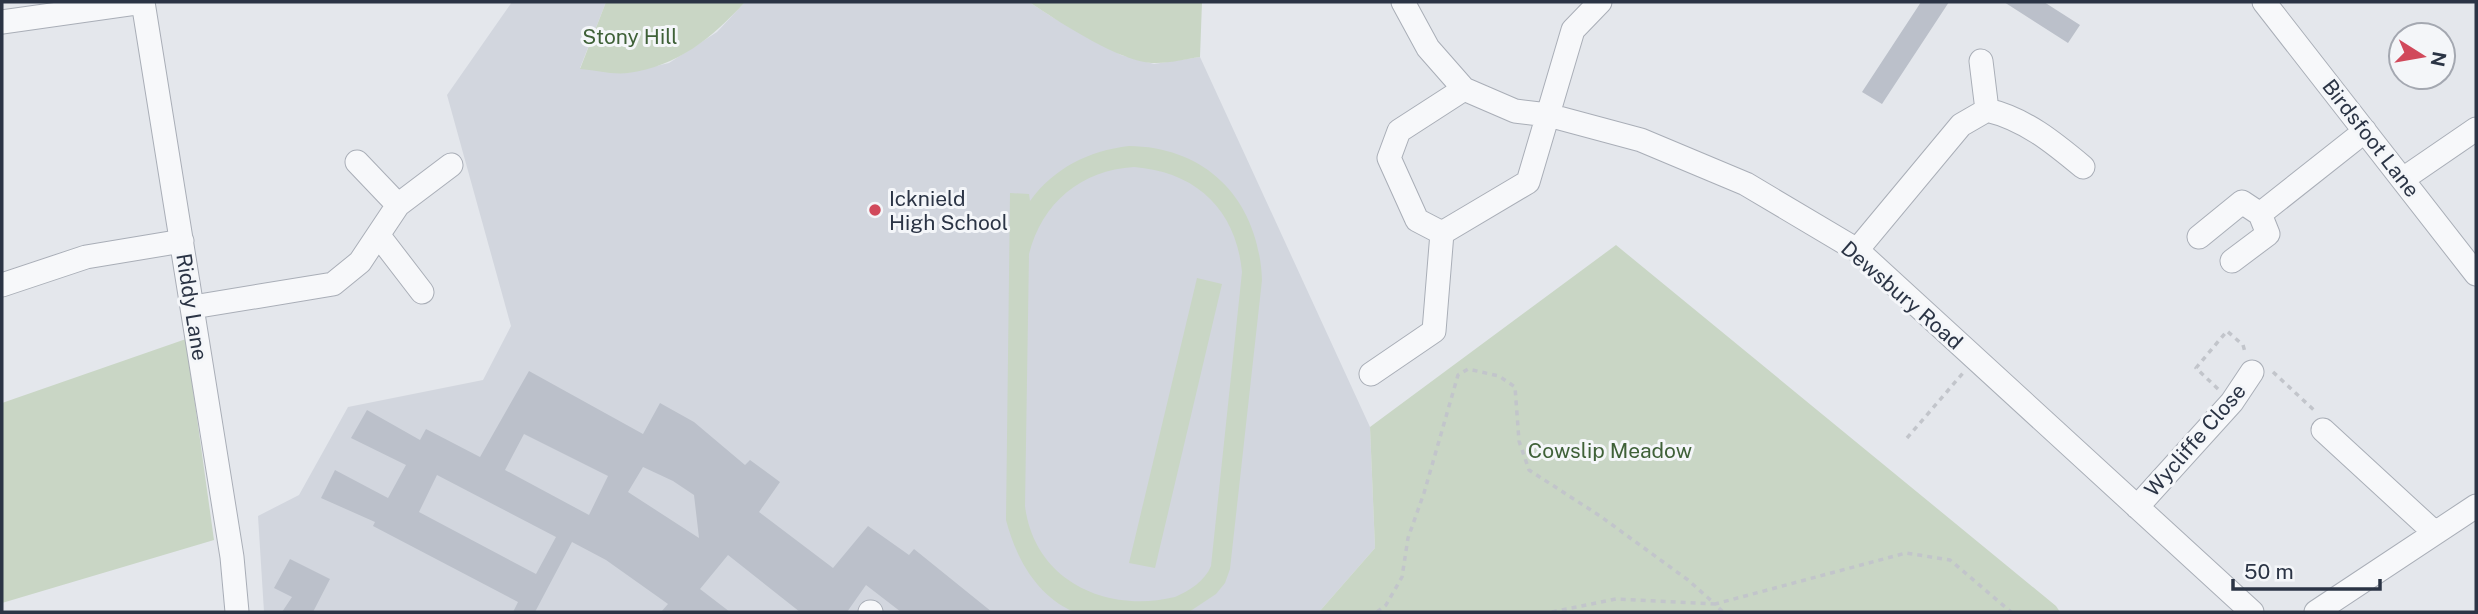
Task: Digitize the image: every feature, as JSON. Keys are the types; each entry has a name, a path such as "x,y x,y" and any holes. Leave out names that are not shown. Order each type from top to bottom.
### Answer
{"street":[{"path":"2,22 143,2"},
{"name":"Riddy Lane","path":"143,2 232,557 237,612"},
{"name":"Dewsbury Road","path":"1403,2 1429,48 1464,89 1515,111 1548,115 1641,139 1746,184 1857,250 2252,612"},
{"path":"1443,233 1528,182 1573,30 1600,2"},
{"name":"Birdsfoot Lane","path":"2264,2 2476,274"},
{"path":"1981,61 1987,110"},
{"path":"1443,233 1417,220 1389,158 1399,131 1464,89"},
{"path":"1857,250 1961,125 1987,110 2007,115 2044,135 2083,167"},
{"path":"2403,179 2476,130"},
{"path":"2260,214 2365,131"},
{"path":"357,162 398,205"},
{"path":"193,307 333,284 360,262 398,205 451,165"},
{"path":"2199,237 2242,202 2260,214 2268,234 2232,261"},
{"path":"1371,374 1434,331 1443,233"},
{"path":"379,236 422,292"},
{"path":"2,285 86,257 182,241"},
{"name":"Wycliffe Close","path":"2137,507 2232,402 2252,372"},
{"path":"2323,430 2435,533"},
{"path":"2316,612 2476,506"}],"path":[{"path":"1908,438 1975,358"},
{"path":"1377,612 1385,605 1402,577 1408,538 1458,376 1468,369 1499,376 1515,387 1519,442 1529,470 1600,516 1688,580 1723,612"},
{"path":"1552,612 1616,600 1715,604 1906,553 1950,560 2011,612"}],"shaded area":[{"name":"Icknield High School","path":"512,2 606,2 580,68 626,73 669,63 717,32 745,2 1029,2 1121,55 1154,64 1200,57 1370,427 1375,548 1319,612 264,612 258,516 299,495 348,407 483,380 511,326 447,95"}],"green space":[{"name":"Stony Hill","path":"606,2 745,2 707,38 663,64 622,73 580,69"},
{"path":"1029,2 1202,2 1200,57 1156,63 1126,57 1091,40"},
{"path":"1129,146 1158,149 1183,156 1205,168 1224,184 1240,204 1251,226 1259,252 1262,280 1230,569 1225,583 1216,594 1189,612 1074,612 1049,596 1038,585 1015,548 1006,520 1010,193 1029,194 1030,201 1039,189 1061,170 1086,157","holes":["1134,167 1156,170 1194,186 1222,212 1238,250 1242,272 1211,566 1196,585 1175,597 1149,601 1123,600 1099,595 1077,585 1058,571 1042,553 1031,532 1025,506 1029,254 1043,219 1066,192 1081,182 1115,170"]},
{"name":"Cowslip Meadow","path":"1616,245 2060,612 1319,612 1375,548 1370,427"},
{"path":"1197,278 1222,284 1155,568 1129,563"},
{"path":"186,339 214,540 2,603 2,403"}],"building":[{"path":"1921,2 1949,2 1882,104 1862,92"},
{"path":"2004,2 2044,2 2080,25 2068,43"},
{"path":"529,371 643,434 660,403 694,422 745,465 750,460 780,482 759,512 833,568 868,526 909,555 914,549 992,612 901,612 866,585 847,612 800,612 728,555 700,589 730,612 661,612 668,604 606,560 572,542 535,612 513,612 518,602 373,526 375,522 321,498 335,470 388,498 406,465 351,438 367,410 420,440 426,429 480,457","holes":["524,434 608,476 589,515 505,470","643,467 673,481 694,495 699,538 628,492","437,475 556,537 536,574 419,512"]},
{"path":"290,559 330,579 313,612 282,612 292,597 274,588"}],"place":[{"name":"Icknield High School","path":"875,210"}]}
